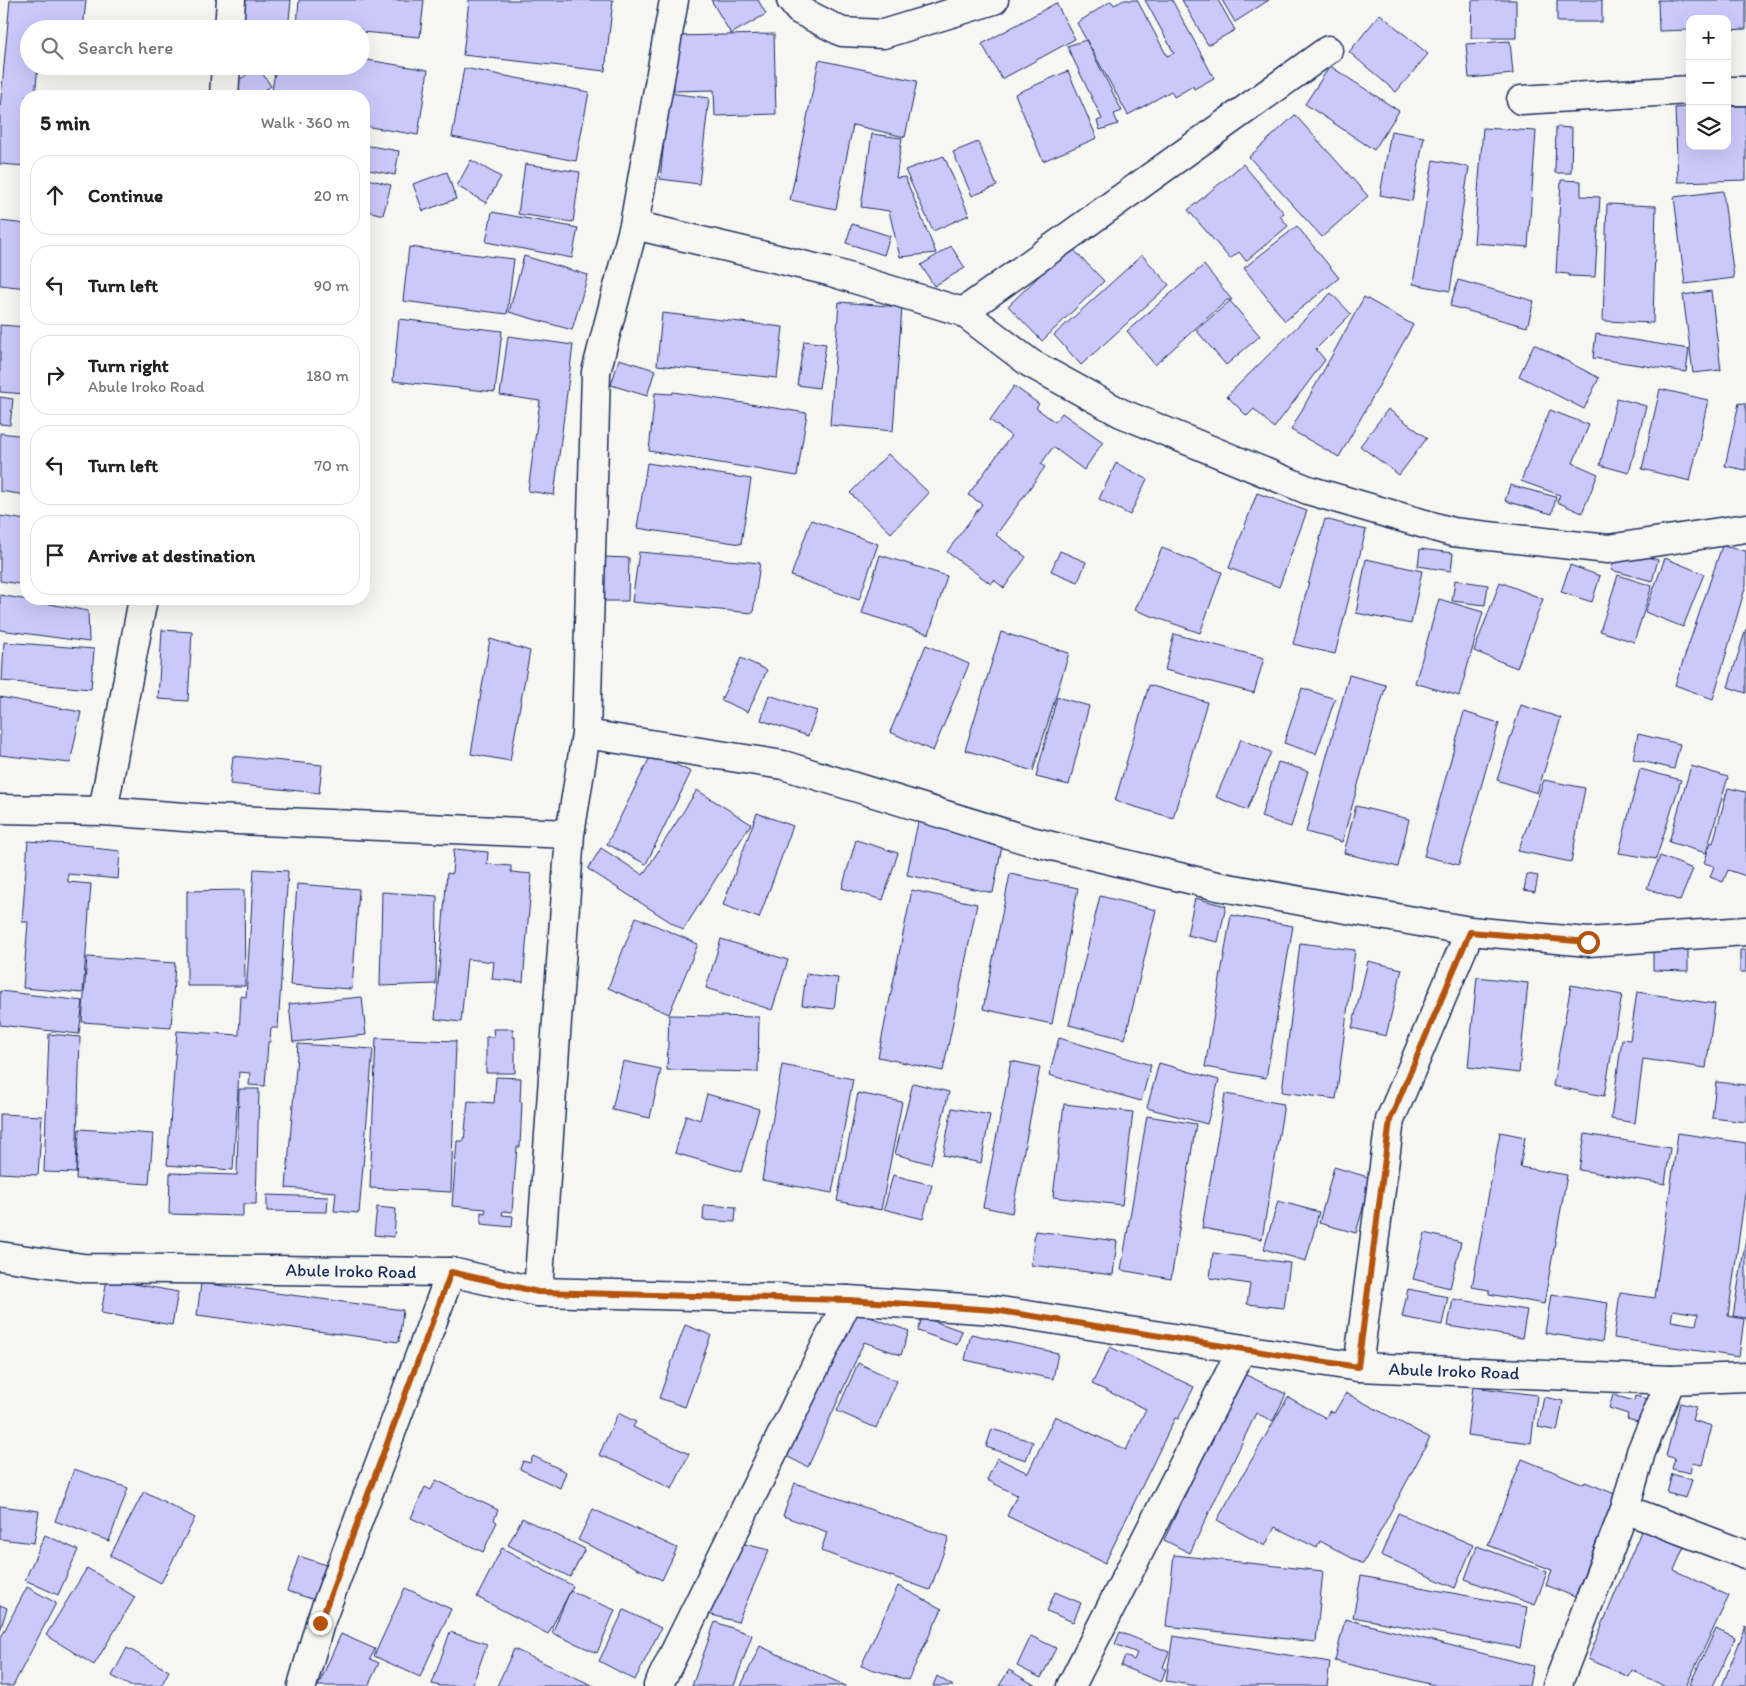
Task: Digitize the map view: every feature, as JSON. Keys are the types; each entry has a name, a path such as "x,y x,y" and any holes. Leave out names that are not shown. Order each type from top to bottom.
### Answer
{"street":[{"path":"230,20 231,0"},
{"path":"538,1292 570,834 586,734 596,372 634,225 674,0"},
{"path":"791,0 799,10 842,32 883,34 994,0"},
{"path":"964,312 1328,50"},
{"path":"224,90 225,75"},
{"path":"1521,100 1686,90"},
{"path":"1731,91 1746,91"},
{"path":"634,225 828,271 964,312 1030,363 1121,413 1308,490 1452,532 1608,549 1746,528"},
{"path":"103,811 143,605"},
{"path":"586,734 783,765 1036,843 1217,886 1470,932 1588,942 1746,931"},
{"path":"0,809 103,811 212,820 570,834"},
{"path":"1358,1367 1390,1120 1470,932"},
{"name":"Abule Iroko Road","path":"0,1256 83,1268 451,1272 538,1292 848,1300 994,1310 1358,1367 1671,1380 1746,1377"},
{"path":"302,1686 320,1623 451,1272"},
{"path":"658,1686 848,1300"},
{"path":"1072,1686 1242,1349"},
{"path":"1557,1686 1625,1509 1640,1452 1671,1380"},
{"path":"1625,1509 1746,1555"}],"building":[{"path":"10,0 86,0 84,20 20,20 20,75 37,75 36,90 20,90 20,166 0,164 0,109"},
{"path":"246,0 291,0 289,20 244,20"},
{"path":"299,0 424,0 420,37 370,33 370,20 298,20"},
{"path":"469,0 613,0 605,71 463,55"},
{"path":"711,0 758,0 766,14 731,34"},
{"path":"1124,0 1137,0 1167,56 1174,53 1145,0 1172,0 1214,78 1194,89 1193,86 1174,97 1171,91 1128,115 1077,23 1111,1 1114,5"},
{"path":"1182,0 1218,0 1235,30 1208,45"},
{"path":"1222,0 1269,0 1235,22"},
{"path":"1472,0 1516,0 1516,38 1471,38"},
{"path":"1557,0 1602,0 1602,22 1557,22"},
{"path":"1658,0 1746,0 1746,29 1731,30 1731,15 1686,15 1686,30 1659,31"},
{"path":"1056,3 1075,39 1002,79 982,44"},
{"path":"1380,14 1428,54 1396,92 1349,52"},
{"path":"774,34 776,114 715,116 714,90 674,91 673,36"},
{"path":"1086,40 1122,111 1114,114 1118,124 1100,130 1097,121 1102,119 1067,46"},
{"path":"1510,41 1513,74 1469,78 1466,44"},
{"path":"370,60 428,70 418,135 370,127 370,90 272,90 274,75 370,75"},
{"path":"819,60 917,81 905,137 853,125 836,209 790,200"},
{"path":"1330,66 1399,111 1374,150 1305,104"},
{"path":"464,68 589,92 576,161 452,137"},
{"path":"1068,71 1097,138 1043,161 1015,94"},
{"path":"246,75 263,75 271,86 265,90 237,90 233,84"},
{"path":"669,93 709,98 699,184 660,179"},
{"path":"1731,106 1746,106 1746,180 1678,182 1675,108 1686,107 1686,150 1731,150"},
{"path":"1295,115 1368,196 1322,237 1249,157"},
{"path":"1556,127 1572,128 1571,173 1555,173"},
{"path":"1483,128 1536,131 1528,247 1474,243"},
{"path":"1391,131 1424,137 1412,201 1380,195"},
{"path":"872,134 902,138 896,178 905,177 936,253 900,257 889,211 861,207"},
{"path":"978,142 997,186 972,196 953,152"},
{"path":"370,146 399,151 395,175 370,170"},
{"path":"944,156 969,215 933,231 905,170"},
{"path":"471,160 501,177 486,203 457,186"},
{"path":"1433,160 1469,167 1450,291 1413,284"},
{"path":"525,164 580,172 573,222 518,214"},
{"path":"1243,164 1284,213 1280,216 1288,226 1246,261 1239,252 1230,259 1188,210"},
{"path":"447,172 456,199 423,211 413,184"},
{"path":"370,180 391,185 383,215 370,212"},
{"path":"1561,180 1581,181 1581,196 1600,197 1595,277 1569,276 1569,274 1556,273"},
{"path":"1723,191 1734,278 1685,284 1674,197"},
{"path":"1607,204 1656,206 1653,323 1603,321"},
{"path":"492,212 578,228 572,258 486,242"},
{"path":"0,221 20,223 20,287 0,285"},
{"path":"852,224 890,236 884,255 846,243"},
{"path":"1297,226 1339,278 1285,321 1244,268"},
{"path":"951,246 965,268 934,286 921,265"},
{"path":"1070,246 1104,281 1042,341 1008,306"},
{"path":"409,247 514,259 507,314 403,301"},
{"path":"1142,255 1169,285 1081,365 1054,335"},
{"path":"524,256 588,275 572,330 509,312"},
{"path":"1204,265 1232,300 1227,300 1155,365 1127,331"},
{"path":"1458,280 1534,301 1527,327 1450,306"},
{"path":"1711,291 1721,370 1693,373 1683,295"},
{"path":"1331,293 1351,314 1316,349 1325,360 1274,428 1254,409 1247,416 1227,396"},
{"path":"1364,297 1413,325 1339,457 1291,430"},
{"path":"1230,301 1260,336 1226,365 1196,330"},
{"path":"839,302 902,307 893,431 830,425"},
{"path":"662,313 783,327 777,378 657,365"},
{"path":"399,319 502,331 495,392 393,381"},
{"path":"0,325 20,327 20,394 0,392"},
{"path":"1596,334 1689,349 1686,372 1593,358"},
{"path":"508,336 573,345 554,495 528,491 540,401 500,395"},
{"path":"804,341 826,344 819,388 797,385"},
{"path":"1534,344 1599,378 1584,409 1519,376"},
{"path":"619,359 655,370 647,396 611,385"},
{"path":"1014,386 1039,404 1036,408 1055,422 1062,413 1103,442 1084,470 1053,447 1041,464 1045,467 996,535 1026,557 1004,588 994,580 991,584 947,552 982,504 968,495 1011,436 990,420"},
{"path":"1660,389 1708,400 1690,481 1642,469"},
{"path":"673,392 807,413 797,476 649,451 655,393 672,394"},
{"path":"0,397 13,399 10,425 0,424"},
{"path":"1617,398 1646,406 1629,473 1600,465"},
{"path":"1739,403 1746,404 1746,470 1725,466"},
{"path":"1388,409 1427,438 1399,475 1360,446"},
{"path":"1550,410 1589,425 1573,463 1598,474 1582,513 1557,502 1560,495 1521,481"},
{"path":"0,433 20,435 20,494 0,491"},
{"path":"888,454 929,493 891,533 850,493"},
{"path":"647,463 751,479 741,544 637,528"},
{"path":"1116,463 1147,479 1130,515 1099,499"},
{"path":"1510,485 1556,497 1552,514 1505,501"},
{"path":"1257,493 1307,511 1279,587 1229,568"},
{"path":"0,516 20,519 20,584 0,581"},
{"path":"1325,519 1366,530 1335,654 1293,644"},
{"path":"811,520 878,544 859,600 791,576"},
{"path":"1722,546 1746,551 1746,585 1713,699 1675,685"},
{"path":"1162,548 1222,572 1200,633 1135,610"},
{"path":"1617,548 1658,560 1652,581 1611,570"},
{"path":"1420,549 1453,553 1451,571 1418,566"},
{"path":"1060,551 1086,562 1078,582 1051,571"},
{"path":"639,552 760,563 753,613 632,602"},
{"path":"880,555 947,576 929,634 862,613"},
{"path":"603,557 629,558 628,601 602,601"},
{"path":"1665,558 1704,574 1683,627 1645,612"},
{"path":"1366,559 1422,571 1411,624 1356,613"},
{"path":"1570,565 1600,576 1592,602 1561,592"},
{"path":"1618,575 1652,586 1634,642 1600,631"},
{"path":"1455,580 1488,585 1485,605 1452,601"},
{"path":"1500,582 1543,599 1517,668 1474,651"},
{"path":"0,595 20,599 20,605 55,605 88,611 89,642 0,630"},
{"path":"1439,599 1483,612 1459,696 1415,683"},
{"path":"1746,629 1746,693 1728,687"},
{"path":"162,630 192,632 188,701 158,699"},
{"path":"1001,632 1069,653 1033,771 965,750"},
{"path":"1174,634 1264,658 1254,693 1165,670"},
{"path":"490,639 530,651 510,761 471,754"},
{"path":"4,642 94,649 91,689 2,681"},
{"path":"926,645 969,664 933,751 890,732"},
{"path":"741,658 767,670 748,712 721,700"},
{"path":"1349,675 1386,685 1342,842 1306,832"},
{"path":"1149,685 1207,702 1173,818 1115,801"},
{"path":"1302,688 1335,699 1316,754 1284,743"},
{"path":"769,695 817,711 808,736 761,720"},
{"path":"0,697 81,712 70,763 0,755"},
{"path":"1057,697 1089,706 1069,785 1036,777"},
{"path":"1521,705 1561,718 1537,793 1497,780"},
{"path":"1464,712 1499,723 1459,865 1424,856"},
{"path":"1638,734 1680,744 1674,769 1633,759"},
{"path":"1241,739 1271,752 1247,810 1216,797"},
{"path":"652,753 691,772 646,864 607,844"},
{"path":"233,756 322,765 319,793 230,784"},
{"path":"1278,762 1308,771 1291,827 1261,817"},
{"path":"1691,766 1728,777 1706,853 1669,842"},
{"path":"1640,769 1681,780 1656,859 1619,853"},
{"path":"1544,780 1585,788 1571,862 1518,851"},
{"path":"1728,788 1746,792 1746,876 1728,870 1723,882 1710,877 1714,866 1704,863 1711,842 1713,843"},
{"path":"697,790 751,824 683,930 588,869 601,848 643,875"},
{"path":"1356,806 1409,819 1398,867 1344,853"},
{"path":"757,813 793,826 759,918 723,905"},
{"path":"918,822 1003,840 993,893 907,875"},
{"path":"856,840 898,853 883,900 842,888"},
{"path":"28,841 93,846 93,848 120,851 118,879 68,874 68,882 91,884 83,993 23,988 28,922 22,922"},
{"path":"454,849 488,852 487,864 511,866 511,872 532,874 523,982 492,979 494,962 467,959 461,1022 435,1019 447,873 452,874"},
{"path":"1660,856 1693,869 1680,901 1647,888"},
{"path":"254,869 288,871 278,1028 271,1028 270,1042 268,1042 265,1086 249,1085 250,1073 239,1072 233,1170 167,1165 177,1031 239,1035 241,996 246,997"},
{"path":"1010,874 1078,888 1052,1024 983,1009"},
{"path":"1527,874 1538,876 1535,892 1524,890"},
{"path":"297,884 359,889 352,989 290,985"},
{"path":"244,890 245,986 187,986 187,891"},
{"path":"912,890 977,904 943,1071 878,1057"},
{"path":"382,892 437,896 436,984 380,986"},
{"path":"1100,896 1156,910 1125,1039 1069,1025"},
{"path":"1195,898 1226,906 1218,942 1187,935"},
{"path":"1231,915 1293,926 1266,1078 1205,1067"},
{"path":"636,917 698,944 669,1014 608,988"},
{"path":"721,939 788,960 772,1010 706,988"},
{"path":"1300,943 1355,950 1336,1099 1282,1092"},
{"path":"1653,945 1688,946 1688,971 1653,970"},
{"path":"1740,950 1746,950 1746,972 1740,972"},
{"path":"87,957 175,963 171,1028 82,1022"},
{"path":"1368,961 1402,969 1386,1036 1352,1028"},
{"path":"806,974 838,978 834,1009 802,1005"},
{"path":"1477,977 1528,983 1519,1073 1468,1067"},
{"path":"1571,985 1622,995 1604,1096 1553,1086"},
{"path":"0,991 83,1001 79,1034 0,1025"},
{"path":"1637,992 1715,1004 1706,1068 1643,1059 1635,1123 1611,1119 1622,1039 1630,1040"},
{"path":"362,997 366,1035 293,1042 289,1004"},
{"path":"669,1015 759,1017 758,1072 667,1070"},
{"path":"493,1029 513,1029 513,1037 515,1037 515,1073 486,1073 486,1037 494,1037"},
{"path":"49,1034 80,1037 76,1173 44,1172"},
{"path":"376,1038 456,1041 451,1192 370,1188"},
{"path":"1059,1038 1151,1065 1141,1101 1049,1075"},
{"path":"298,1044 373,1049 359,1213 334,1211 336,1192 286,1188"},
{"path":"623,1061 661,1069 650,1118 612,1110"},
{"path":"1011,1061 1040,1067 1012,1213 983,1207"},
{"path":"1159,1063 1219,1080 1207,1124 1147,1108"},
{"path":"782,1065 853,1079 832,1193 762,1180"},
{"path":"496,1077 521,1078 520,1147 517,1147 512,1212 503,1211 502,1215 513,1216 512,1227 481,1224 481,1212 485,1213 486,1209 452,1206 457,1141 464,1141 468,1101 494,1103"},
{"path":"1716,1082 1746,1085 1746,1122 1712,1118"},
{"path":"913,1083 949,1092 931,1164 895,1154"},
{"path":"239,1089 259,1089 256,1204 243,1204 243,1216 169,1214 170,1173 237,1175"},
{"path":"858,1093 902,1102 881,1210 837,1201"},
{"path":"707,1094 759,1109 741,1172 675,1153 686,1115 700,1120"},
{"path":"1225,1094 1284,1104 1262,1239 1202,1228"},
{"path":"1064,1104 1133,1112 1122,1205 1053,1197"},
{"path":"952,1108 990,1115 981,1163 943,1155"},
{"path":"0,1114 42,1116 38,1175 0,1173"},
{"path":"1147,1116 1196,1124 1171,1279 1121,1270"},
{"path":"79,1129 153,1134 149,1184 76,1179"},
{"path":"1500,1132 1525,1137 1520,1167 1567,1175 1544,1304 1489,1294 1489,1290 1472,1287"},
{"path":"1678,1133 1746,1143 1746,1187 1728,1316 1744,1319 1739,1357 1614,1338 1620,1293 1655,1298","holes":["1673,1310 1698,1314 1696,1325 1671,1321"]},
{"path":"1585,1134 1670,1148 1665,1184 1579,1170"},
{"path":"1334,1167 1371,1178 1356,1233 1319,1223"},
{"path":"893,1175 932,1185 923,1219 884,1209"},
{"path":"267,1195 328,1197 327,1212 267,1211"},
{"path":"1278,1201 1319,1212 1306,1261 1264,1249"},
{"path":"704,1205 736,1207 735,1222 703,1220"},
{"path":"377,1207 396,1209 394,1237 374,1235"},
{"path":"1035,1231 1117,1241 1113,1275 1031,1265"},
{"path":"1425,1233 1461,1242 1450,1288 1413,1279"},
{"path":"1746,1238 1746,1318 1733,1316"},
{"path":"1213,1253 1290,1263 1284,1308 1247,1304 1250,1284 1210,1278"},
{"path":"107,1279 178,1292 172,1325 101,1313"},
{"path":"201,1283 403,1310 399,1342 197,1315"},
{"path":"1408,1289 1448,1297 1442,1325 1402,1317"},
{"path":"1551,1294 1608,1303 1602,1342 1545,1333"},
{"path":"1453,1299 1527,1310 1522,1338 1448,1326"},
{"path":"853,1311 909,1331 901,1355 864,1342 808,1467 780,1453"},
{"path":"922,1317 962,1331 957,1345 918,1331"},
{"path":"685,1325 711,1335 685,1407 659,1398"},
{"path":"971,1334 1058,1353 1053,1379 965,1360"},
{"path":"1110,1347 1194,1387 1178,1419 1175,1418 1105,1563 1007,1516 1017,1495 987,1480 997,1458 1028,1473 1055,1416 1126,1450 1146,1409 1092,1384"},
{"path":"858,1363 897,1381 876,1428 837,1411"},
{"path":"1242,1373 1286,1394 1273,1421 1256,1413 1190,1553 1164,1540"},
{"path":"1473,1387 1537,1395 1531,1443 1467,1435"},
{"path":"1346,1393 1430,1438 1363,1564 1320,1541 1317,1548 1275,1527 1265,1546 1217,1520 1288,1397 1326,1418 1329,1411 1334,1413"},
{"path":"1613,1395 1634,1401 1635,1396 1648,1399 1642,1423 1627,1419 1628,1414 1609,1408"},
{"path":"1544,1397 1563,1401 1557,1431 1538,1427"},
{"path":"1680,1403 1696,1407 1692,1420 1712,1426 1702,1465 1692,1463 1690,1473 1672,1469 1675,1458 1666,1456"},
{"path":"618,1413 636,1422 633,1427 689,1454 672,1489 599,1455"},
{"path":"992,1429 1033,1442 1026,1460 986,1447"},
{"path":"533,1456 566,1472 560,1488 520,1469 523,1461 530,1463"},
{"path":"1522,1459 1584,1484 1585,1482 1615,1494 1575,1597 1546,1585 1552,1570 1488,1545"},
{"path":"74,1469 128,1488 109,1541 55,1521"},
{"path":"1672,1474 1692,1480 1686,1498 1667,1493"},
{"path":"436,1480 498,1510 494,1520 497,1522 483,1552 411,1518 425,1487 431,1490"},
{"path":"795,1483 949,1537 930,1590 821,1551 827,1532 783,1516"},
{"path":"144,1491 195,1518 161,1583 110,1556"},
{"path":"0,1506 39,1511 34,1543 0,1539"},
{"path":"593,1509 677,1548 662,1580 578,1540"},
{"path":"1398,1513 1473,1545 1455,1588 1381,1555"},
{"path":"522,1518 585,1549 570,1577 508,1545"},
{"path":"1642,1529 1684,1547 1674,1570 1729,1596 1686,1686 1664,1686 1632,1670 1629,1677 1588,1659"},
{"path":"45,1535 78,1550 58,1595 25,1580"},
{"path":"740,1543 769,1550 738,1622 704,1613"},
{"path":"1477,1546 1547,1572 1535,1605 1465,1579"},
{"path":"502,1548 573,1586 548,1634 477,1597"},
{"path":"1174,1555 1323,1571 1316,1642 1166,1626"},
{"path":"299,1556 326,1565 315,1600 287,1591"},
{"path":"87,1568 135,1597 94,1665 46,1635"},
{"path":"1361,1576 1527,1607 1520,1648 1353,1617"},
{"path":"898,1586 942,1609 908,1680 861,1666"},
{"path":"27,1587 56,1603 13,1686 0,1686 0,1639"},
{"path":"405,1588 451,1609 420,1677 374,1656"},
{"path":"570,1591 615,1610 597,1653 552,1633"},
{"path":"1055,1592 1081,1603 1073,1622 1047,1611"},
{"path":"0,1605 7,1608 0,1631"},
{"path":"624,1610 661,1628 635,1680 599,1661"},
{"path":"1345,1619 1533,1666 1529,1686 1438,1686 1335,1661"},
{"path":"715,1622 752,1635 734,1686 692,1686"},
{"path":"1746,1626 1746,1686 1722,1686"},
{"path":"1716,1629 1735,1638 1713,1686 1689,1686"},
{"path":"450,1632 487,1644 472,1686 440,1686 432,1684"},
{"path":"1120,1632 1169,1652 1163,1667 1166,1669 1161,1682 1121,1666 1125,1656 1134,1660 1137,1653 1115,1644"},
{"path":"341,1634 375,1649 370,1659 379,1663 368,1686 318,1686"},
{"path":"1031,1636 1056,1648 1041,1678 1017,1666"},
{"path":"1173,1636 1330,1662 1327,1686 1197,1686 1166,1681"},
{"path":"760,1646 846,1686 741,1686"},
{"path":"127,1648 169,1671 161,1686 130,1686 112,1676"},
{"path":"514,1649 594,1686 497,1686"},
{"path":"1009,1670 1036,1686 999,1686"},
{"path":"937,1676 953,1686 933,1686"}],"route":[{"path":"320,1623 451,1272 538,1292 848,1300 994,1310 1358,1367 1390,1120 1470,932 1588,942"}]}
